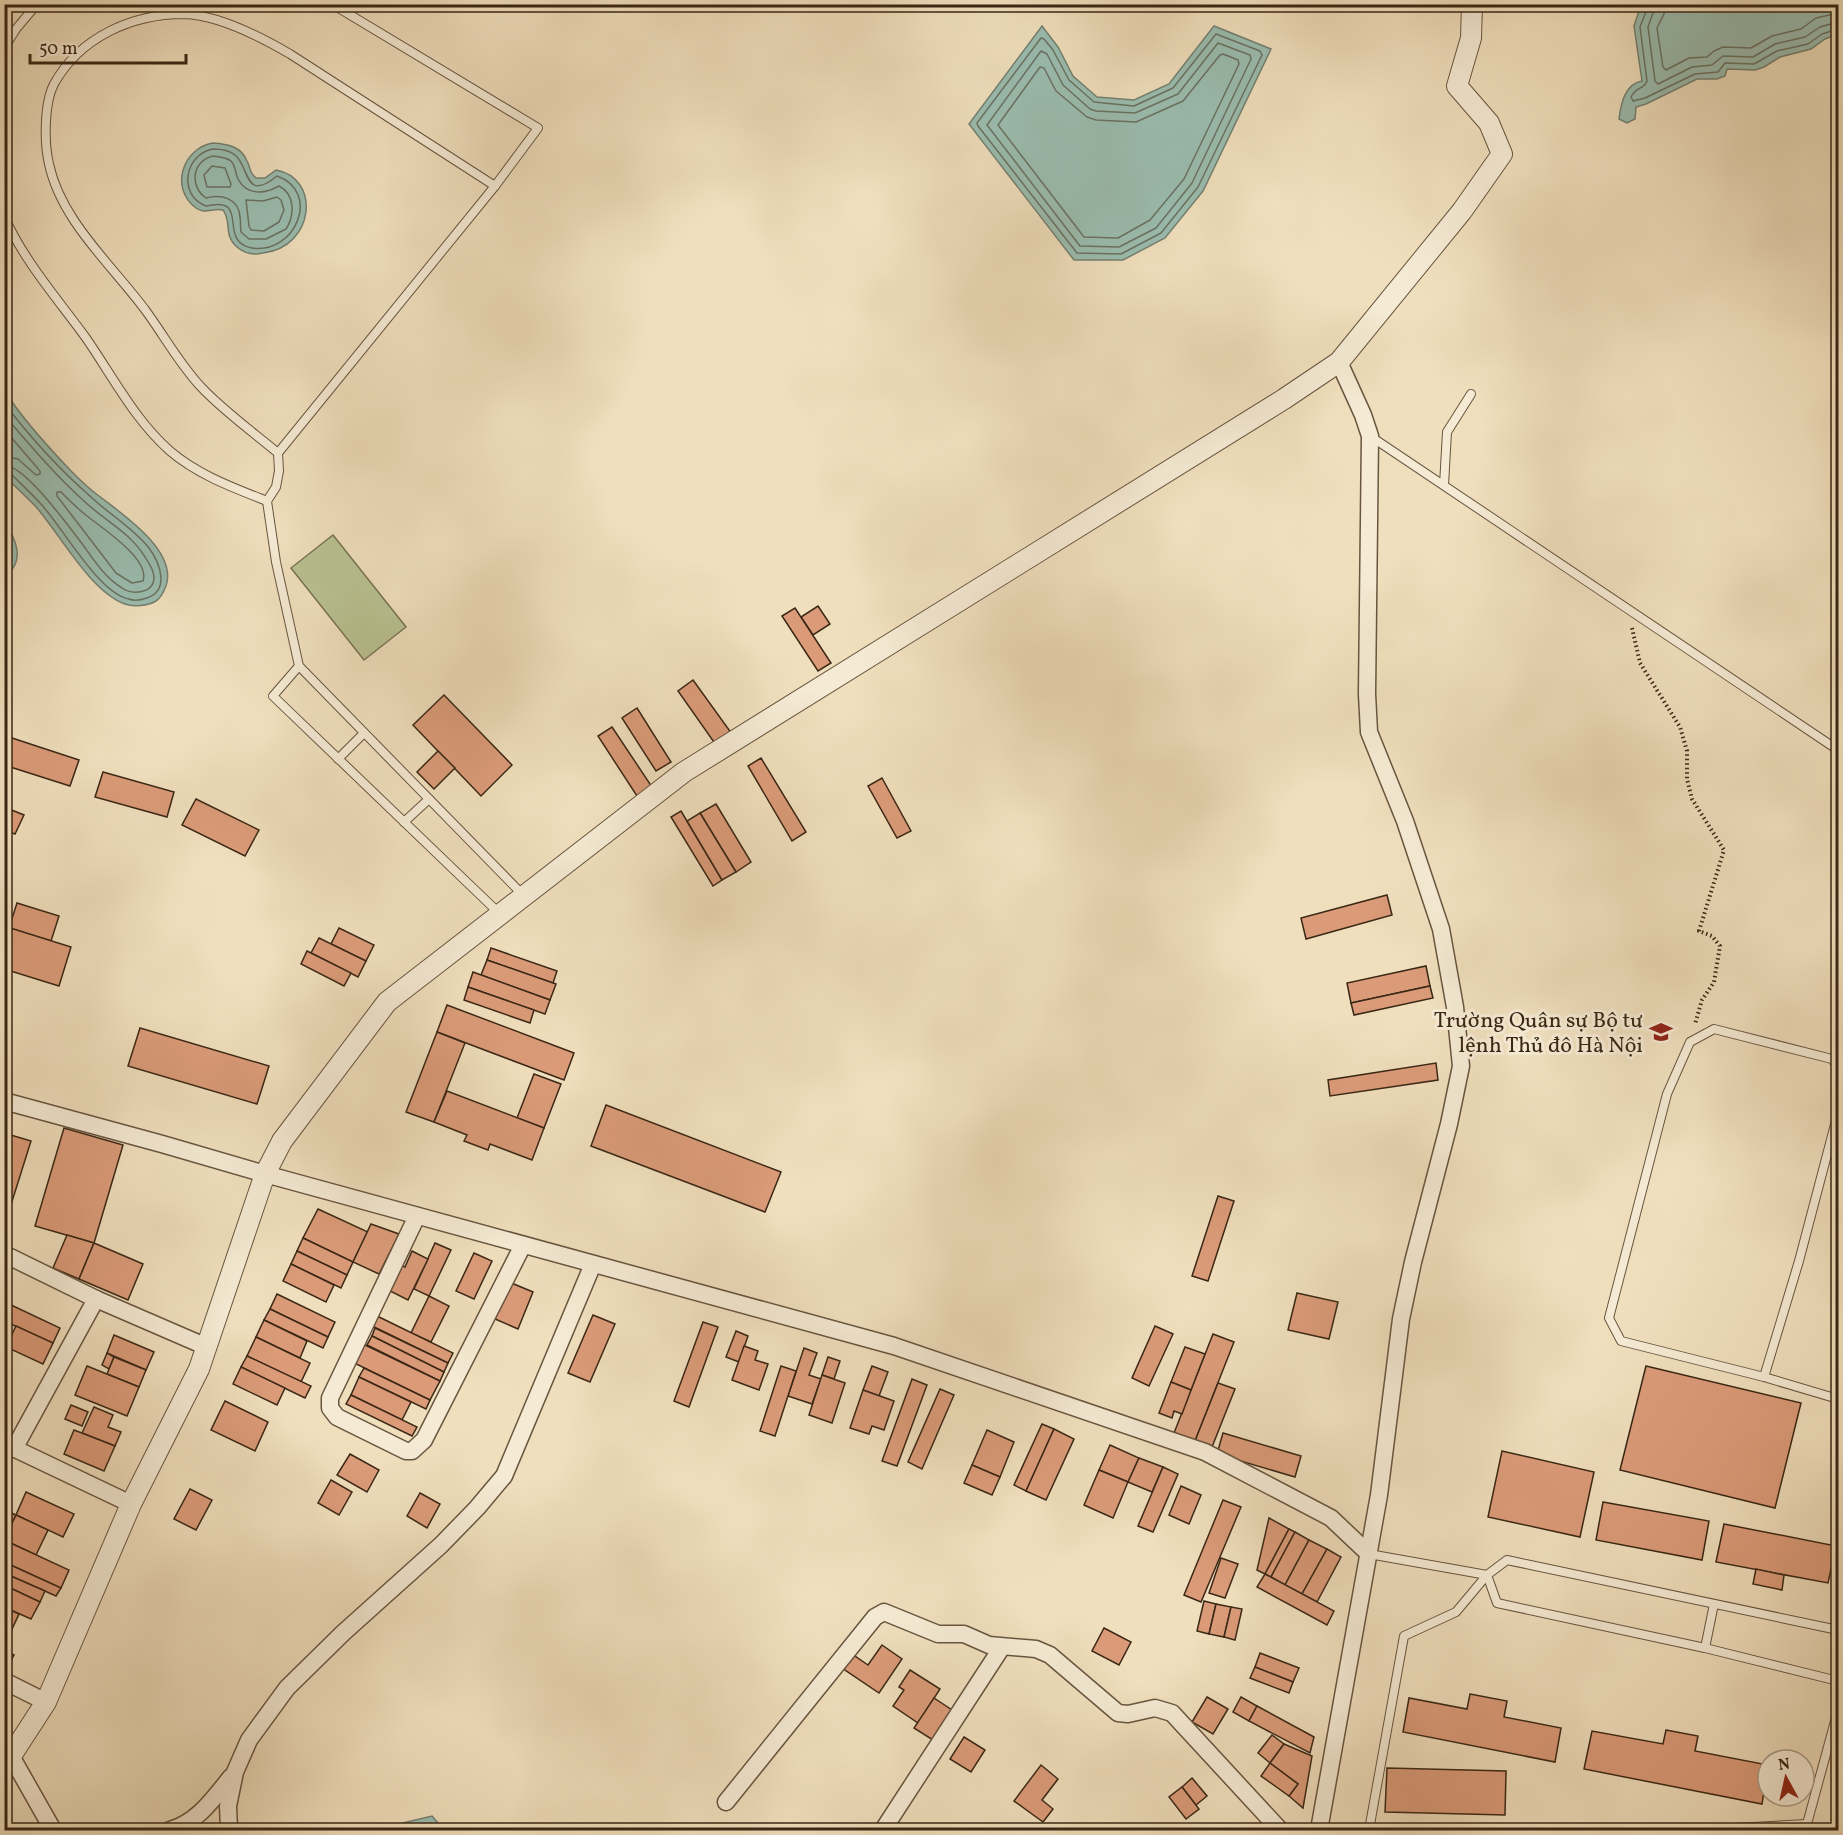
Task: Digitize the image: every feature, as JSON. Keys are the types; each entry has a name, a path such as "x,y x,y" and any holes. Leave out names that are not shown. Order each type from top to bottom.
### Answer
{"street":[{"path":"53,1830 8,1759 46,1702 131,1504 199,1369 265,1174 282,1141 387,1002 684,772 1284,399 1339,362 1462,211 1502,154 1489,123 1457,86 1471,38 1472,4"},
{"path":"1320,1830 1379,1496 1401,1319 1461,1066 1455,1007 1441,929 1405,821 1370,732 1367,694 1370,436 1339,362"},
{"path":"4,1101 894,1346 1205,1452 1331,1518 1369,1554"},
{"path":"417,1216 330,1398 330,1408 337,1417 406,1451 412,1451 424,1440 524,1245"},
{"path":"4,1254 96,1299 207,1347"},
{"path":"229,1830 228,1806 235,1772 249,1740 287,1688 441,1545 477,1509 504,1476 593,1264"},
{"path":"96,1299 9,1446 131,1504"},
{"path":"726,1802 875,1617 884,1612 938,1634 964,1634 989,1645 1036,1649 1050,1655 1118,1713 1128,1714 1155,1708 1172,1713 1280,1830"},
{"path":"883,1830 1002,1647"},
{"path":"4,1681 46,1702"},
{"path":"170,1830 180,1828 205,1809 235,1772"}],"lane":[{"path":"4,48 36,4"},
{"path":"332,4 538,128 495,186 278,453 279,471 276,487 267,501 276,562 299,666 523,895"},
{"path":"278,453 203,389 179,361 146,310 85,235 65,204 49,165 45,125 53,85 77,53 107,31 146,17 186,14 224,23 260,36 290,54 495,186"},
{"path":"4,216 25,257 87,339 137,417 171,452 212,478 267,501"},
{"path":"1443,485 1447,432 1471,394"},
{"path":"1370,436 1839,750"},
{"path":"299,666 273,696 500,914"},
{"path":"338,759 364,733"},
{"path":"404,822 429,799"},
{"path":"1839,1068 1832,1059 1714,1029 1690,1042 1667,1094 1609,1318 1621,1341 1764,1377 1839,1399"},
{"path":"1764,1377 1839,1113"},
{"path":"1369,1554 1487,1575"},
{"path":"1369,1830 1404,1636 1456,1612 1487,1575 1507,1560 1839,1630"},
{"path":"1487,1575 1497,1603 1705,1648 1839,1681"},
{"path":"1705,1648 1714,1604"},
{"path":"1699,1830 1809,1827 1835,1734 1839,1710"}],"path":[{"path":"1627,607 1640,663 1680,727 1687,751 1687,779 1692,799 1725,850 1699,931 1712,936 1720,945 1719,955 1714,982 1702,1000 1690,1042"}],"green space":[{"path":"333,535 406,627 364,660 291,568"}],"water":[{"path":"1648,4 1838,5 1838,34 1825,39 1811,49 1780,57 1755,70 1727,69 1725,76 1717,79 1697,79 1636,107 1635,119 1627,123 1619,119 1623,101 1628,90 1642,81 1634,26 1640,8"},
{"path":"1042,26 1058,47 1073,76 1097,97 1134,100 1169,84 1214,26 1271,49 1203,191 1165,238 1123,260 1074,260 969,124"},
{"path":"213,143 228,145 241,152 256,178 265,178 276,170 290,176 300,186 305,198 306,212 302,226 293,239 280,248 260,254 246,253 230,238 226,214 223,210 200,210 188,200 183,190 182,180 187,160 203,146"},
{"path":"5,391 27,422 72,472 133,523 156,547 164,560 168,573 166,586 156,601 136,606 112,598 77,562 37,508 5,476"},
{"path":"4,521 17,550 15,564 5,576"},
{"path":"432,1816 444,1830 373,1830"}],"building":[{"path":"818,606 830,624 813,635 801,617"},
{"path":"795,608 831,663 818,671 782,616"},
{"path":"693,680 732,734 716,745 678,691"},
{"path":"444,695 512,765 481,796 413,725"},
{"path":"637,708 671,762 656,771 622,718"},
{"path":"612,727 652,787 637,796 598,736"},
{"path":"12,738 79,760 70,786 4,765"},
{"path":"438,751 455,768 434,789 417,772"},
{"path":"761,758 806,832 792,841 748,766"},
{"path":"103,772 174,792 167,817 95,797"},
{"path":"882,778 911,831 897,838 868,786"},
{"path":"196,799 259,830 245,856 182,825"},
{"path":"716,804 751,862 736,872 700,813"},
{"path":"4,807 24,815 15,834 4,830"},
{"path":"681,811 722,880 713,886 671,817"},
{"path":"700,813 736,872 722,880 687,821"},
{"path":"1387,895 1392,915 1306,939 1301,918"},
{"path":"17,903 59,916 51,941 9,928"},
{"path":"4,926 71,947 59,986 4,969"},
{"path":"339,928 374,945 366,961 331,944"},
{"path":"319,938 366,961 358,977 311,953"},
{"path":"491,948 557,971 553,983 487,960"},
{"path":"307,951 351,973 344,986 301,964"},
{"path":"487,960 556,984 550,1000 481,975"},
{"path":"1426,966 1430,986 1351,1003 1347,983"},
{"path":"473,972 550,1000 545,1014 468,987"},
{"path":"1430,986 1433,998 1354,1015 1351,1003"},
{"path":"468,987 534,1010 530,1023 464,1000"},
{"path":"447,1005 574,1053 564,1080 437,1032"},
{"path":"140,1028 269,1066 257,1104 128,1066"},
{"path":"437,1032 465,1043 434,1122 406,1112"},
{"path":"1436,1063 1438,1080 1330,1096 1328,1080"},
{"path":"534,1074 561,1084 544,1128 517,1118"},
{"path":"447,1091 544,1128 532,1160 490,1144 488,1150 464,1141 467,1135 434,1122"},
{"path":"606,1105 781,1172 765,1212 591,1146"},
{"path":"64,1128 123,1145 94,1243 35,1226"},
{"path":"4,1133 31,1141 4,1227"},
{"path":"1218,1196 1234,1201 1208,1281 1192,1276"},
{"path":"318,1209 368,1232 353,1262 303,1238"},
{"path":"371,1224 399,1234 379,1274 353,1262"},
{"path":"67,1235 94,1243 79,1279 53,1268"},
{"path":"303,1238 353,1262 347,1275 297,1251"},
{"path":"94,1243 143,1264 128,1300 79,1279"},
{"path":"435,1243 451,1250 429,1296 414,1289"},
{"path":"297,1251 347,1275 341,1288 291,1264"},
{"path":"412,1251 428,1259 408,1300 386,1289 398,1264 405,1267"},
{"path":"474,1253 492,1261 474,1299 456,1291"},
{"path":"291,1264 334,1285 326,1302 283,1281"},
{"path":"509,1282 533,1292 518,1329 493,1318"},
{"path":"1297,1293 1338,1302 1329,1339 1288,1330"},
{"path":"277,1294 335,1322 328,1337 270,1309"},
{"path":"429,1296 449,1306 431,1342 411,1333"},
{"path":"9,1304 60,1328 53,1343 4,1321 4,1313"},
{"path":"270,1309 328,1337 323,1348 264,1320"},
{"path":"375,1315 453,1353 448,1363 370,1325"},
{"path":"593,1315 615,1324 590,1382 568,1373"},
{"path":"264,1320 307,1341 300,1358 256,1337"},
{"path":"703,1322 718,1327 689,1407 674,1401"},
{"path":"4,1325 12,1329 4,1343"},
{"path":"16,1326 53,1343 43,1364 6,1347"},
{"path":"1155,1326 1173,1334 1149,1386 1132,1378"},
{"path":"375,1328 448,1363 444,1372 372,1336"},
{"path":"736,1331 748,1336 739,1362 726,1357"},
{"path":"1213,1334 1234,1342 1195,1441 1174,1433"},
{"path":"114,1335 154,1352 146,1370 107,1353"},
{"path":"372,1336 444,1372 440,1381 367,1345"},
{"path":"256,1337 310,1363 301,1382 247,1356"},
{"path":"361,1343 440,1381 430,1400 352,1362"},
{"path":"744,1346 758,1351 755,1360 768,1364 759,1390 732,1380"},
{"path":"1185,1347 1205,1354 1191,1390 1171,1382"},
{"path":"804,1348 817,1353 809,1375 821,1379 812,1404 788,1396"},
{"path":"107,1353 114,1357 109,1369 102,1365"},
{"path":"247,1356 311,1386 305,1398 241,1367"},
{"path":"114,1357 146,1370 139,1387 107,1374"},
{"path":"828,1357 840,1361 834,1379 822,1375"},
{"path":"87,1366 139,1387 127,1416 75,1395"},
{"path":"781,1366 796,1371 775,1436 760,1431"},
{"path":"872,1366 888,1372 879,1396 863,1390"},
{"path":"1646,1366 1801,1403 1775,1508 1620,1470"},
{"path":"241,1367 285,1388 277,1405 233,1384"},
{"path":"364,1368 430,1400 426,1409 359,1377"},
{"path":"822,1375 845,1383 832,1423 809,1415"},
{"path":"359,1377 411,1402 402,1420 351,1395"},
{"path":"912,1379 927,1385 897,1466 882,1461"},
{"path":"1171,1382 1191,1390 1182,1414 1174,1411 1172,1418 1159,1413"},
{"path":"1218,1383 1235,1389 1212,1447 1195,1441"},
{"path":"940,1389 954,1395 922,1469 908,1462"},
{"path":"863,1390 894,1401 884,1430 872,1426 869,1434 850,1428"},
{"path":"351,1395 417,1427 412,1436 346,1404"},
{"path":"225,1401 268,1422 255,1451 211,1430"},
{"path":"71,1405 88,1412 82,1426 65,1419"},
{"path":"94,1407 113,1415 108,1427 121,1432 115,1446 82,1433"},
{"path":"1042,1424 1054,1429 1026,1491 1014,1485"},
{"path":"1054,1429 1074,1439 1046,1500 1026,1491"},
{"path":"74,1430 115,1446 104,1471 64,1454"},
{"path":"987,1430 1014,1442 1000,1477 972,1465"},
{"path":"1223,1433 1301,1456 1295,1477 1217,1454"},
{"path":"1110,1445 1139,1458 1128,1482 1099,1470"},
{"path":"1502,1451 1594,1472 1580,1537 1488,1517"},
{"path":"350,1454 379,1470 367,1492 337,1475"},
{"path":"1139,1458 1163,1467 1152,1492 1128,1482"},
{"path":"972,1465 1000,1477 992,1495 964,1483"},
{"path":"1163,1467 1178,1474 1153,1532 1138,1526"},
{"path":"1099,1470 1128,1482 1113,1518 1084,1505"},
{"path":"331,1480 352,1492 339,1515 318,1503"},
{"path":"1181,1486 1201,1495 1189,1524 1169,1515"},
{"path":"190,1489 212,1500 196,1530 174,1519"},
{"path":"26,1492 74,1514 63,1537 16,1515"},
{"path":"420,1493 440,1504 427,1528 407,1516"},
{"path":"1223,1500 1241,1507 1201,1602 1184,1595"},
{"path":"1603,1502 1709,1521 1702,1560 1596,1540"},
{"path":"4,1510 16,1515 4,1539"},
{"path":"16,1515 48,1530 36,1555 4,1540"},
{"path":"1269,1518 1289,1529 1265,1574 1257,1570"},
{"path":"1724,1524 1836,1546 1828,1583 1716,1562"},
{"path":"1289,1529 1295,1532 1271,1577 1265,1574"},
{"path":"1295,1532 1309,1540 1285,1585 1271,1577"},
{"path":"4,1540 69,1570 61,1588 4,1562"},
{"path":"1309,1540 1327,1549 1302,1594 1285,1585"},
{"path":"1327,1549 1341,1557 1317,1602 1302,1594"},
{"path":"1221,1558 1238,1564 1225,1598 1209,1593"},
{"path":"4,1562 61,1588 56,1596 4,1573"},
{"path":"1756,1569 1784,1575 1782,1590 1753,1584"},
{"path":"4,1573 45,1591 40,1602 4,1585"},
{"path":"1265,1574 1334,1611 1327,1625 1257,1587"},
{"path":"4,1585 40,1602 31,1619 4,1607"},
{"path":"1204,1601 1216,1604 1209,1634 1197,1631"},
{"path":"1216,1604 1231,1607 1224,1637 1209,1634"},
{"path":"4,1607 19,1614 12,1629 4,1626"},
{"path":"1231,1607 1242,1609 1235,1640 1224,1637"},
{"path":"4,1626 12,1629 6,1640 4,1639"},
{"path":"1104,1628 1131,1642 1119,1665 1092,1651"},
{"path":"882,1645 902,1659 879,1693 842,1668 852,1654 868,1665"},
{"path":"4,1649 14,1655 4,1673"},
{"path":"1260,1653 1299,1668 1293,1682 1255,1667"},
{"path":"1255,1667 1293,1682 1289,1693 1250,1678"},
{"path":"910,1670 940,1689 918,1723 893,1706 904,1690 899,1687"},
{"path":"1470,1694 1507,1701 1504,1717 1561,1728 1555,1762 1403,1732 1409,1698 1467,1709"},
{"path":"1207,1697 1228,1709 1213,1734 1192,1722"},
{"path":"1241,1697 1257,1706 1249,1721 1233,1712"},
{"path":"934,1698 955,1712 936,1742 914,1728"},
{"path":"1257,1706 1314,1737 1310,1753 1249,1721"},
{"path":"1666,1730 1698,1736 1695,1751 1756,1763 1756,1803 1584,1769 1592,1731 1663,1744"},
{"path":"1272,1735 1284,1744 1270,1763 1258,1753"},
{"path":"964,1737 985,1750 971,1772 950,1759"},
{"path":"1284,1744 1312,1756 1303,1808 1289,1796 1298,1784 1270,1763"},
{"path":"1270,1763 1298,1784 1289,1796 1261,1776"},
{"path":"1041,1765 1058,1779 1042,1800 1053,1809 1043,1822 1014,1801"},
{"path":"1387,1768 1506,1771 1505,1815 1385,1812"},
{"path":"1192,1778 1207,1796 1196,1805 1182,1787"},
{"path":"1182,1787 1199,1809 1186,1819 1169,1797"}],"place":[{"name":"Trường Quân sự Bộ tư lệnh Thủ đô Hà Nội","path":"1661,1032"}]}
